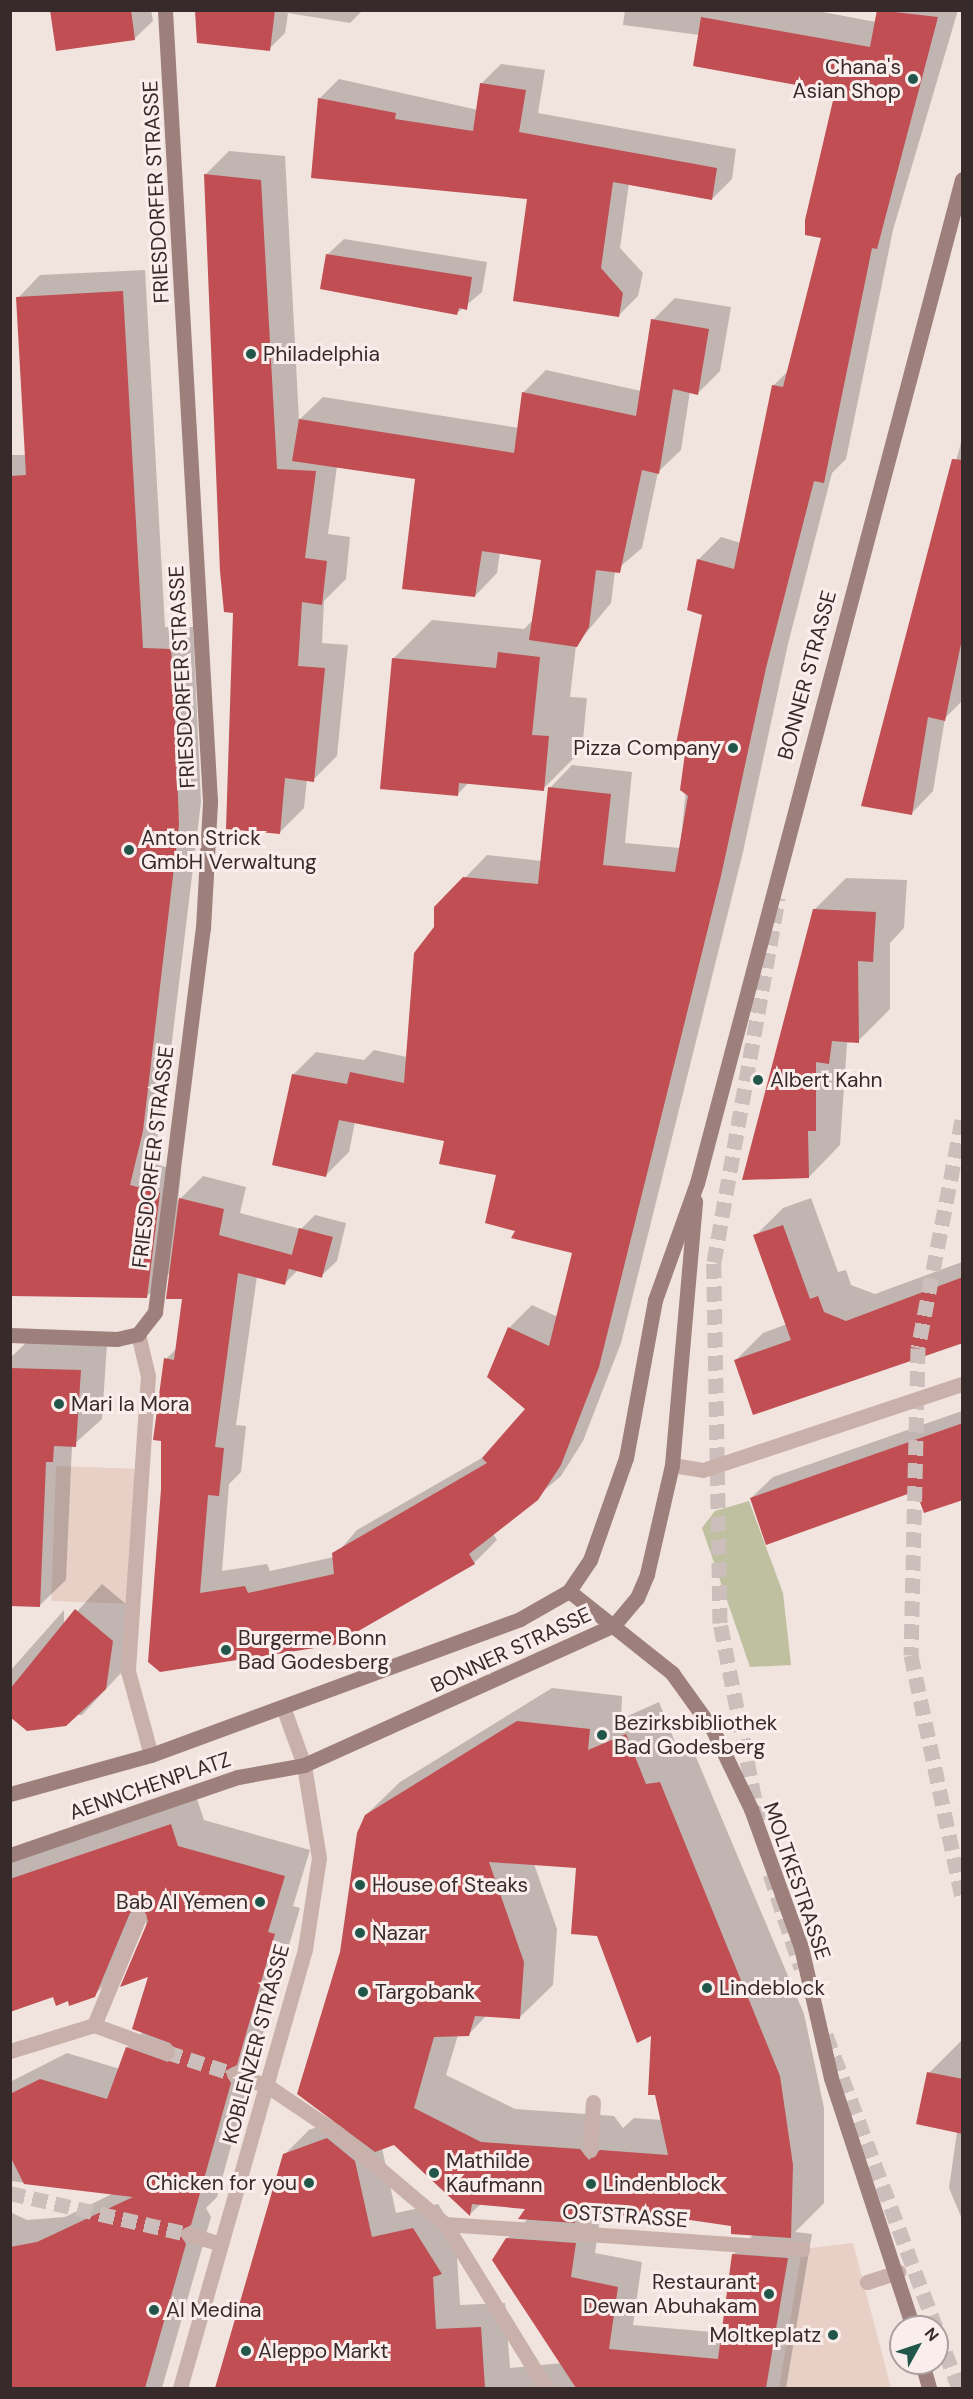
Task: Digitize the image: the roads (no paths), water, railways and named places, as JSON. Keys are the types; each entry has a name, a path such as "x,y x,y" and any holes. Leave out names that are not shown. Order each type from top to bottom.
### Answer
{"main road":[{"name":"FRIESDORFER STRASSE","path":"138,1334 156,1312 203,928 210,801 165,10"},
{"name":"BONNER STRASSE","path":"283,1707 520,1619 569,1591 590,1560 626,1458 655,1300 697,1183 963,179"},
{"name":"BONNER STRASSE","path":"304,1766 614,1624 637,1598 647,1574 672,1465 697,1183"},
{"path":"10,1335 117,1339 138,1334"},
{"name":"MOLTKESTRASSE","path":"569,1591 614,1624 672,1672 713,1730 751,1809 801,1947 831,2078 898,2272 910,2315"},
{"name":"AENNCHENPLATZ","path":"10,1794 151,1755 283,1707"},
{"name":"AENNCHENPLATZ","path":"10,1855 237,1777 304,1766"}],"street":[{"path":"138,1334 148,1376 128,1671 151,1755"},
{"path":"672,1465 703,1470 963,1384"},
{"name":"KOBLENZER STRASSE","path":"180,2388 269,2087 305,1949 319,1858 304,1766 283,1707"},
{"path":"94,2025 139,1917"},
{"path":"10,2051 94,2025 167,2052"},
{"path":"234,2074 269,2087 336,2132 446,2224 546,2388"},
{"path":"590,2150 593,2102"},
{"path":"585,2213 585,2234"},
{"name":"OSTSTRASSE","path":"446,2224 802,2249"},
{"path":"188,2234 221,2244"},
{"path":"867,2282 898,2272"}],"tunnel":[{"path":"759,1821 720,1623 714,1262 778,898"},
{"path":"962,1120 918,1348 911,1655 962,1898"},
{"path":"770,1874 801,1968"},
{"path":"826,2035 931,2315"},
{"path":"167,2052 234,2074"},
{"path":"10,2193 188,2234"},
{"path":"949,2362 959,2388"}],"place":[{"name":"Chana's Asian Shop","path":"913,79"},
{"name":"Philadelphia","path":"251,354"},
{"name":"Pizza Company","path":"733,748"},
{"name":"Anton Strick GmbH Verwaltung","path":"129,850"},
{"name":"Albert Kahn","path":"758,1080"},
{"name":"Mari la Mora","path":"59,1404"},
{"name":"Burgerme Bonn Bad Godesberg","path":"226,1650"},
{"name":"Bezirksbibliothek Bad Godesberg","path":"602,1735"},
{"name":"House of Steaks","path":"360,1885"},
{"name":"Bab Al Yemen","path":"260,1902"},
{"name":"Nazar","path":"360,1933"},
{"name":"Lindeblock","path":"707,1988"},
{"name":"Targobank","path":"363,1992"},
{"name":"Mathilde Kaufmann","path":"434,2173"},
{"name":"Chicken for you","path":"309,2183"},
{"name":"Lindenblock","path":"591,2184"},
{"name":"Restaurant Dewan Abuhakam","path":"769,2294"},
{"name":"Al Medina","path":"154,2310"},
{"name":"Moltkeplatz","path":"833,2335"},
{"name":"Aleppo Markt","path":"246,2351"}]}
